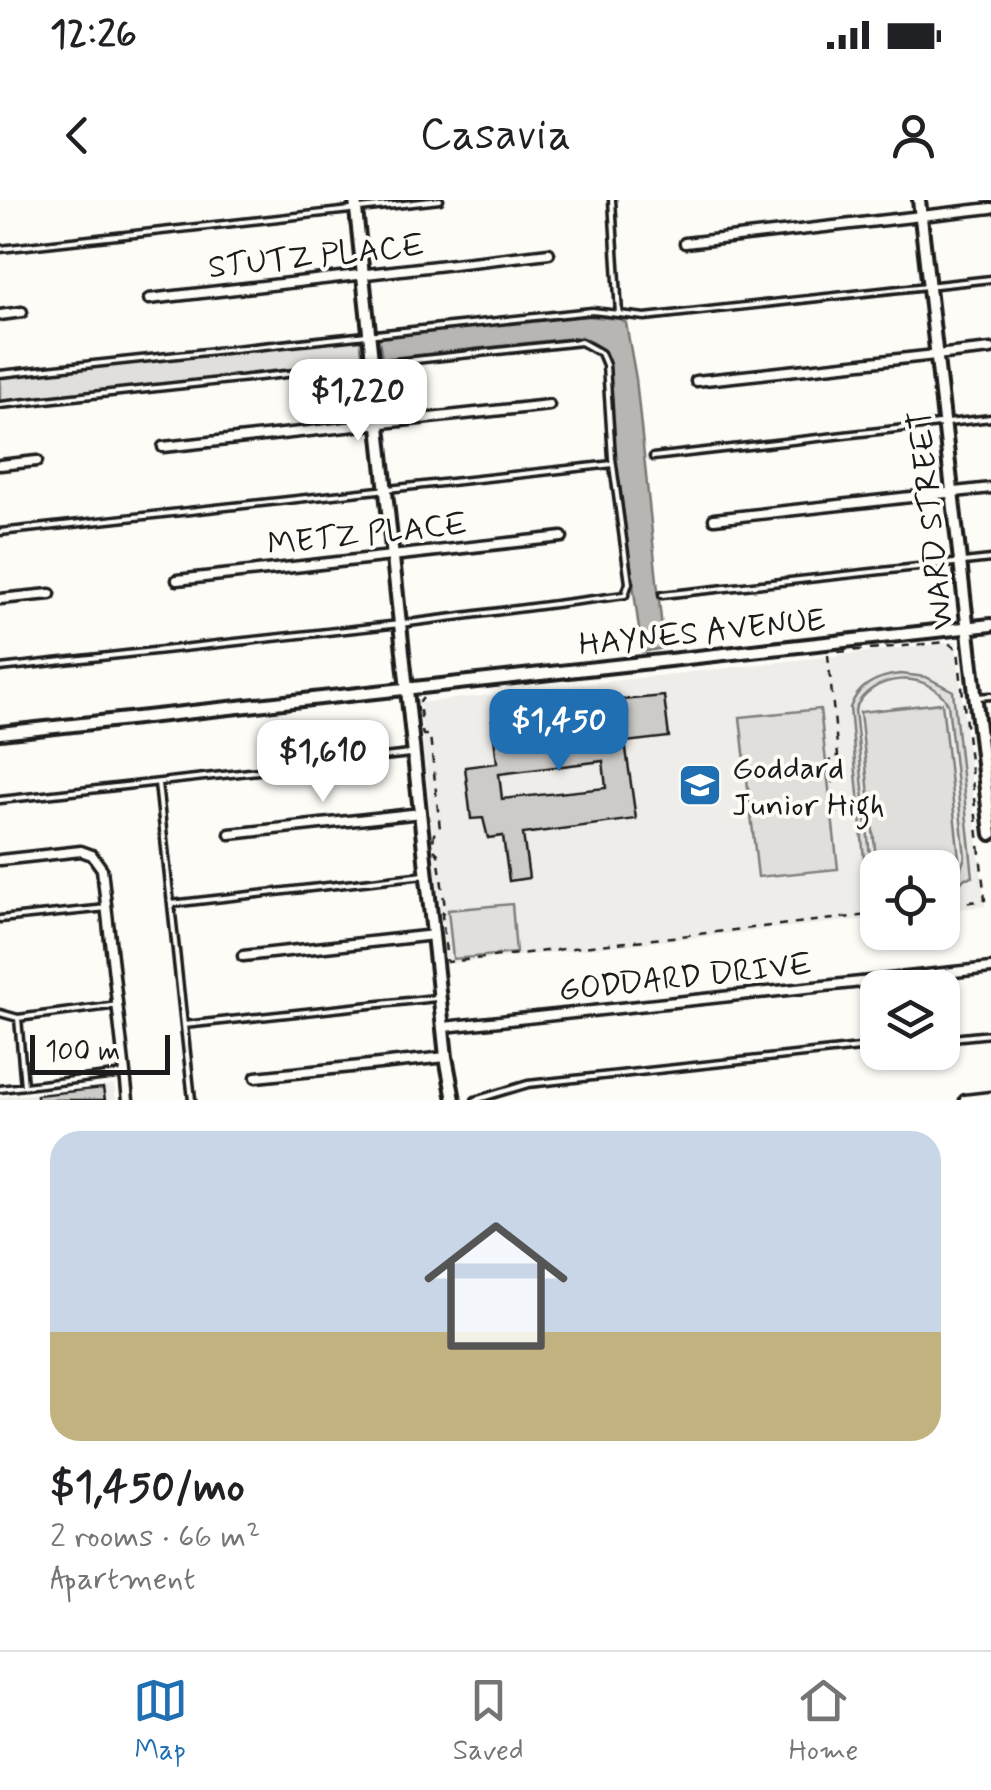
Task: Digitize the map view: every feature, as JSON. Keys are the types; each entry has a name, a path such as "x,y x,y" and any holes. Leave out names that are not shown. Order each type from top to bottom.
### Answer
{"street":[{"name":"WARD STREET","path":"919,200 975,697 987,763 991,834"},
{"path":"355,204 446,1057 454,1100"},
{"path":"685,243 991,208"},
{"name":"STUTZ PLACE","path":"149,299 549,253"},
{"path":"0,315 22,312"},
{"path":"696,381 991,348"},
{"path":"163,447 548,405"},
{"path":"0,465 37,461"},
{"path":"714,518 991,488"},
{"name":"METZ PLACE","path":"178,580 562,537"},
{"path":"0,599 50,594"},
{"name":"HAYNES AVENUE","path":"0,733 991,625"},
{"path":"230,834 421,813"},
{"path":"0,860 81,852 102,869 128,1100"},
{"path":"243,956 434,935"},
{"name":"GODDARD DRIVE","path":"444,1027 991,968"},
{"path":"256,1077 446,1057"},
{"path":"965,1100 991,1097"}],"lane":[{"path":"0,249 355,204 440,200"},
{"path":"612,200 619,314"},
{"path":"0,374 592,311 645,318 991,279"},
{"path":"0,405 570,341 591,346 606,364 613,464 629,583 625,595 0,668"},
{"path":"652,458 991,418"},
{"path":"0,532 613,464"},
{"path":"662,595 991,559"},
{"path":"975,697 991,696"},
{"path":"0,800 414,754"},
{"path":"158,783 192,1100"},
{"path":"171,904 428,875"},
{"path":"0,919 107,908"},
{"path":"184,1025 440,997"},
{"path":"0,1013 18,1018 118,1005"},
{"path":"18,1018 24,1086"},
{"path":"960,1037 991,1034"},
{"path":"475,1100 528,1084 860,1048"},
{"path":"0,1088 126,1074"}],"path":[{"path":"837,814 830,757 838,756 828,653 953,644 958,650 985,900 960,903"},
{"path":"426,696 419,703 423,735 430,735 440,829 434,834 433,844 438,854 445,908 442,915 447,962 860,916"}],"shaded area":[{"path":"584,316 621,319 626,323 636,379 664,648 642,652 619,478 611,448 610,364 602,349 573,338 382,359 378,332"},
{"path":"360,334 363,365 0,405 0,374"},
{"name":"Goddard Junior High","path":"956,642 985,906 960,909 960,850 860,850 860,920 446,964 419,703"},
{"path":"884,677 926,677 953,691 973,877 960,883 965,857 948,704 939,692 914,680 886,682 873,688 855,710 869,850 863,850 850,708 858,693"},
{"path":"942,703 958,850 875,850 860,712"},
{"path":"820,709 838,869 758,877 740,717"},
{"path":"512,904 516,953 453,959 448,910"},
{"path":"114,1085 116,1100 0,1100 0,1097"}],"building":[{"path":"664,696 669,737 625,742 636,819 523,834 529,878 509,881 503,836 488,838 483,818 471,819 465,767 497,763 492,720 591,708 596,751 615,749 610,701","holes":["603,761 606,788 502,799 499,774"]},
{"path":"103,1088 105,1100 37,1100 37,1095"}],"place":[{"name":"Goddard Junior High","path":"700,785"}]}
